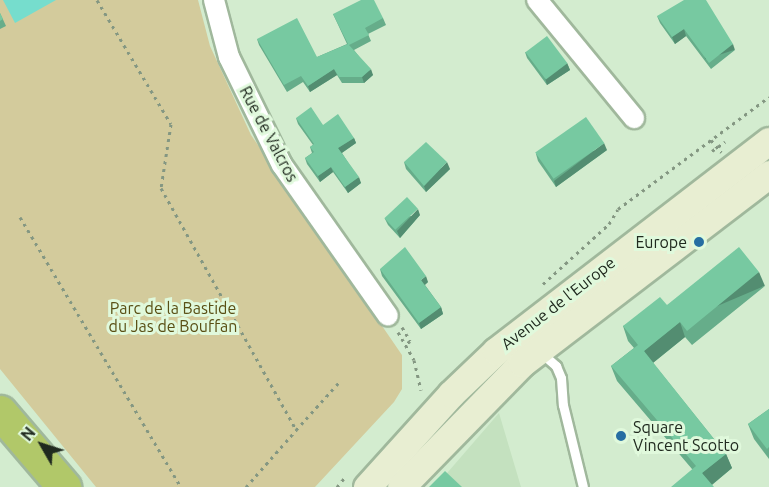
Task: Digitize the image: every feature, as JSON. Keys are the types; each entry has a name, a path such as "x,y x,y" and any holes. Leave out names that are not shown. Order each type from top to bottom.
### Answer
{"highway":[{"path":"0,412 64,487"},
{"path":"0,443 40,487"}],"main road":[{"name":"Avenue de l'Europe","path":"367,487 451,394 496,351 769,141"},
{"name":"Avenue de l'Europe","path":"401,487 493,389 547,358 769,174"}],"street":[{"name":"Rue de Valcros","path":"214,0 229,57 282,165 388,316"},
{"path":"537,0 634,118"}],"lane":[{"path":"547,358 584,487"}],"path":[{"path":"97,0 171,124 161,188 296,430"},
{"path":"609,224 618,209 769,97"},
{"path":"712,151 725,142"},
{"path":"20,217 181,487"},
{"path":"405,345 410,341 402,326 396,329 405,345 421,390"},
{"path":"246,487 340,380"}],"shaded area":[{"path":"499,413 521,487 435,487"}],"green space":[{"name":"Parc de la Bastide du Jas de Bouffan","path":"0,0 198,0 210,46 251,135 402,355 402,389 394,402 315,487 96,487 0,369"}],"water":[{"path":"3,0 56,0 15,23"}],"building":[{"path":"361,0 374,0 383,18 365,28 369,35 349,45 371,69 362,77 339,77 334,69 308,86 301,76 284,85 257,39 297,18 317,57 348,44 333,14"},
{"path":"684,0 706,0 733,44 709,63 684,29 672,37 657,16"},
{"path":"547,36 567,63 546,79 525,52"},
{"path":"311,107 323,125 338,114 354,138 338,148 359,177 345,187 331,167 318,176 305,158 314,152 310,147 314,144 296,118"},
{"path":"586,117 604,143 554,179 535,153"},
{"path":"426,142 447,162 424,186 404,162"},
{"path":"407,197 418,209 395,230 384,218"},
{"path":"405,247 426,276 421,280 441,307 419,323 380,269"},
{"path":"739,247 759,272 687,331 680,322 644,351 726,454 702,473 714,487 671,487 696,466 611,366 638,345 623,326 660,297 667,305"},
{"path":"769,409 769,447 767,449 748,424"},
{"path":"445,471 462,487 429,487"}],"place":[{"name":"Europe","path":"699,242"},
{"name":"Square Vincent Scotto","path":"621,436"}]}
